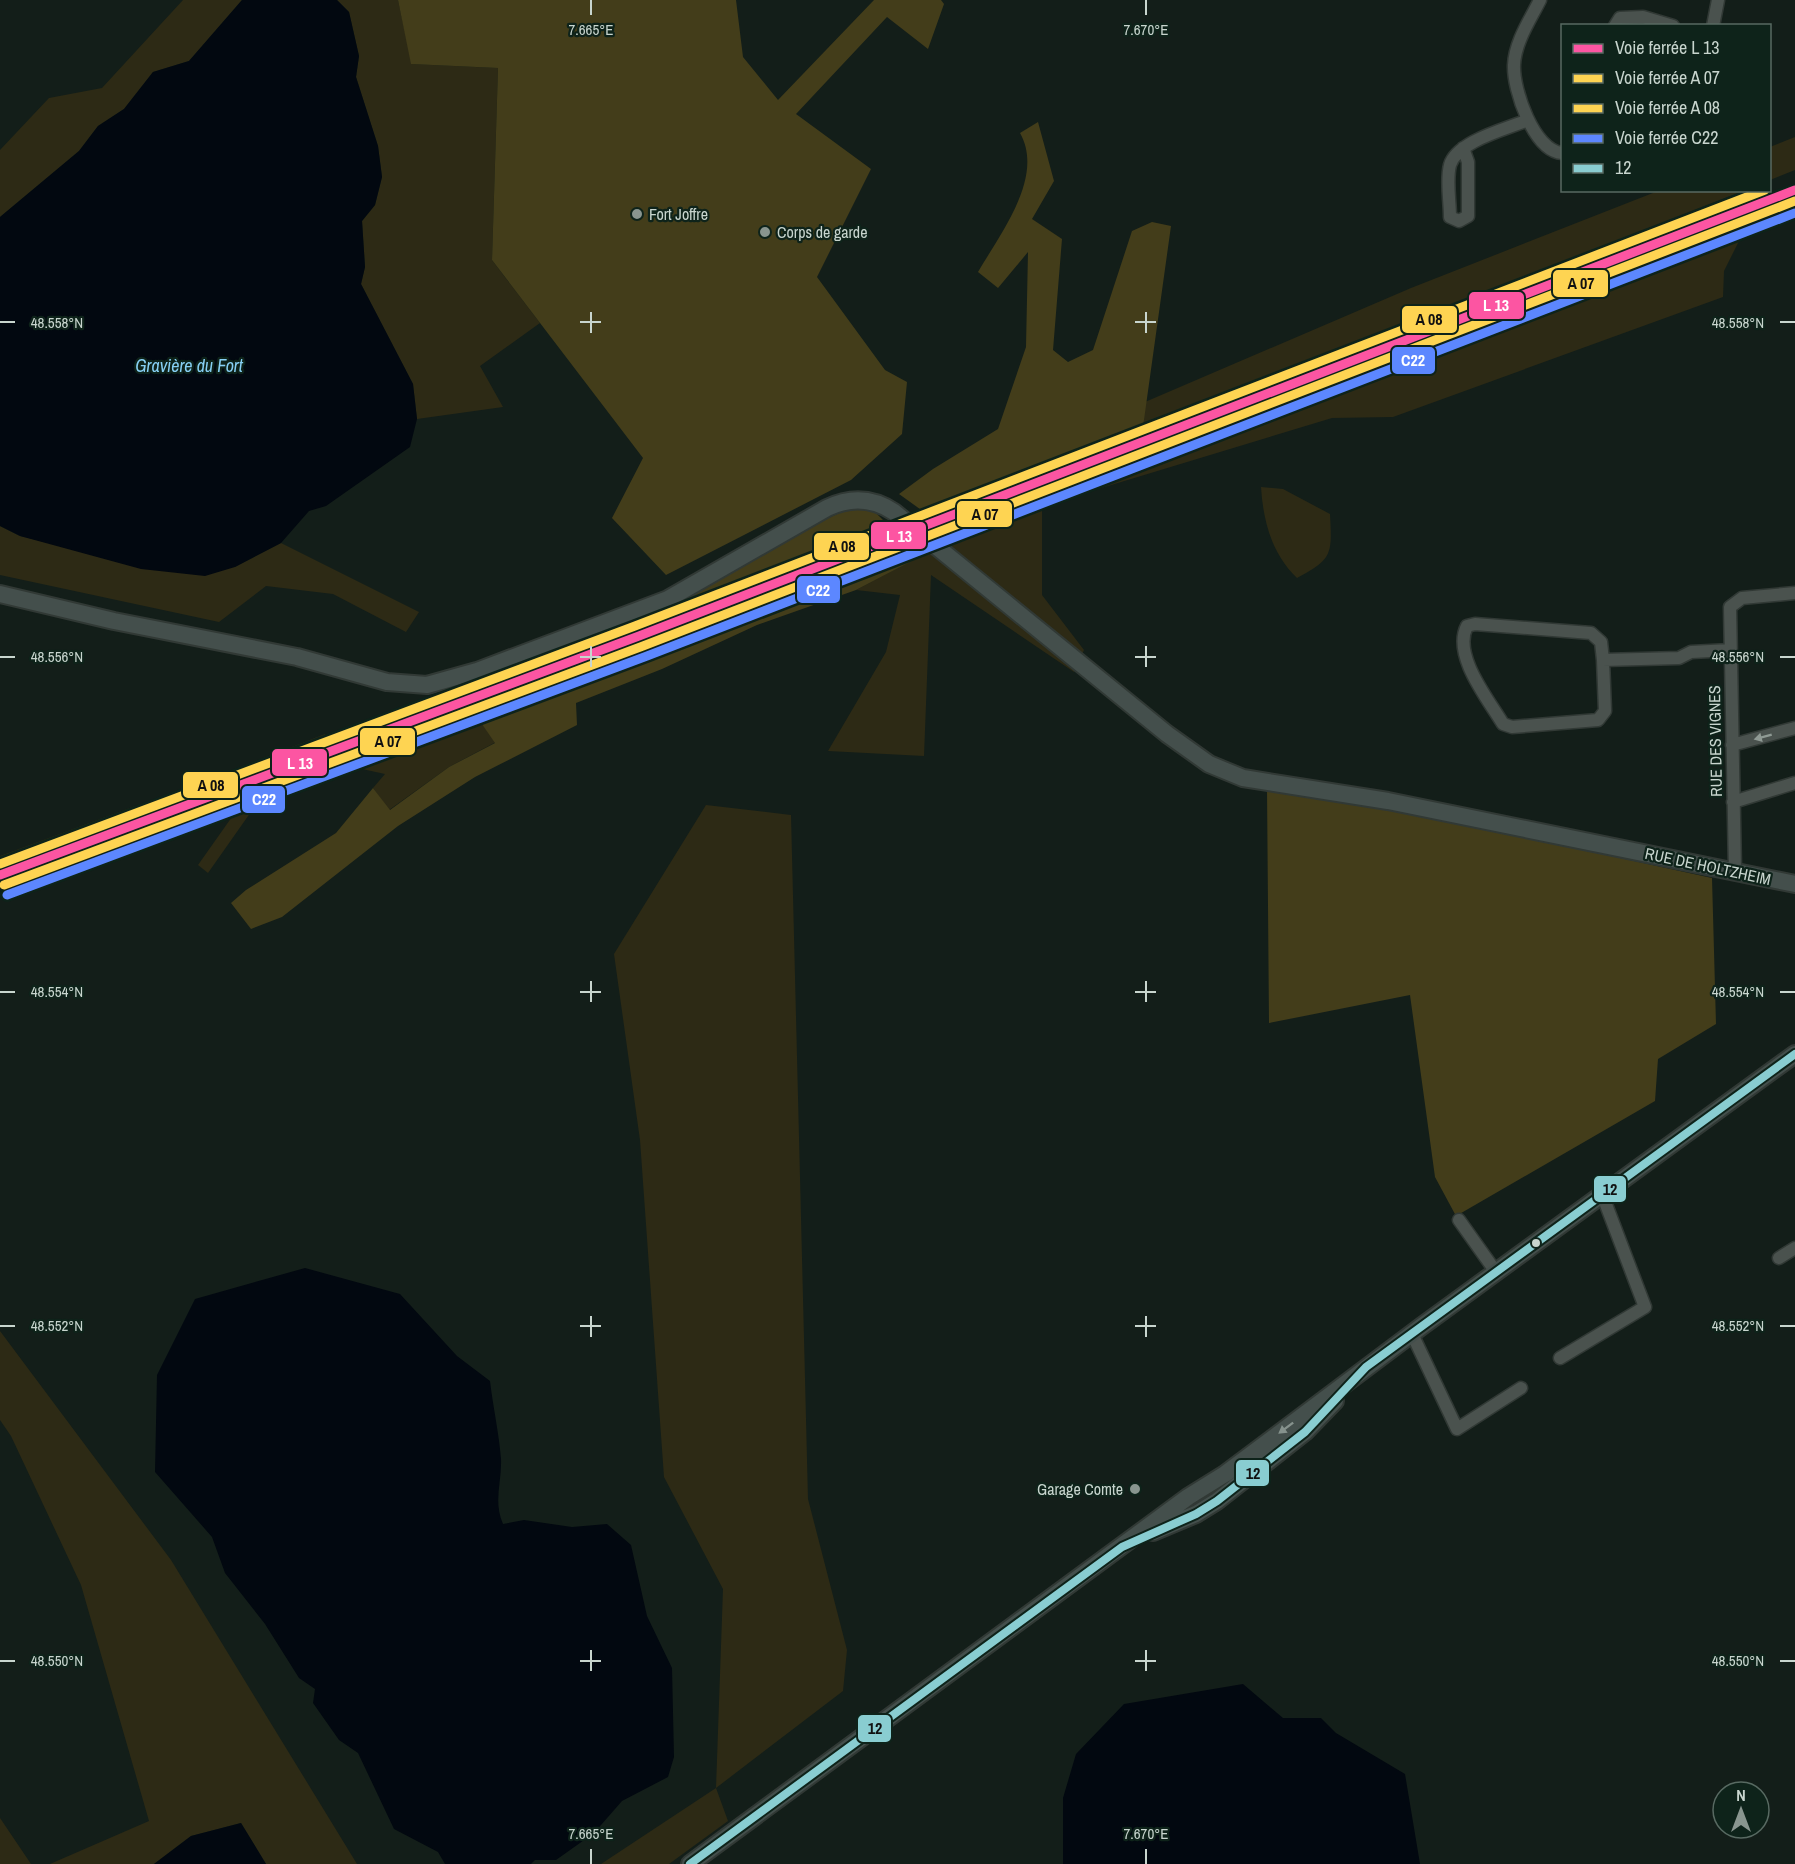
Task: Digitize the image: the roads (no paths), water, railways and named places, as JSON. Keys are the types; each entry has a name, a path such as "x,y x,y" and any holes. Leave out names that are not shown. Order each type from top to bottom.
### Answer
{"main road":[{"name":"RUE DE HOLTZHEIM","path":"0,594 114,621 297,657 400,684 439,683 477,671 659,602 834,504 849,500 871,502 894,512 1167,734 1219,769 1249,779 1388,801 1795,884"},
{"path":"690,1864 1122,1546 1197,1514 1237,1476 1310,1418 1366,1367 1795,1053"}],"street":[{"path":"1540,0 1519,42 1514,64 1515,81 1528,120 1541,143 1555,153 1561,153"},
{"path":"1713,24 1718,0"},
{"path":"1616,24 1620,18 1643,17 1657,24"},
{"path":"1463,148 1468,162 1467,216 1458,221 1450,217 1449,167 1454,156 1463,148 1528,120"},
{"name":"RUE DES VIGNES","path":"1735,872 1730,607 1742,598 1795,593"},
{"path":"1474,624 1591,633 1601,642 1603,660 1605,711 1598,720 1512,727 1503,724 1464,656 1464,633 1467,626 1474,624"},
{"path":"1603,660 1679,658 1691,652 1730,650"},
{"path":"1732,745 1795,728"},
{"path":"1733,802 1795,783"},
{"path":"1560,1358 1645,1307 1602,1194"},
{"path":"1459,1220 1496,1272"},
{"path":"1779,1258 1795,1248"},
{"path":"1410,1335 1414,1338 1457,1429 1521,1388"}],"water":[{"name":"Gravière du Fort","path":"242,0 337,0 349,12 359,56 356,77 378,146 382,177 375,205 362,221 365,267 361,284 413,384 417,419 410,447 326,506 309,511 281,543 235,567 205,576 141,569 20,536 0,526 0,217 79,151 98,126 124,109 153,72 189,61"},
{"path":"305,1268 400,1294 457,1356 490,1381 501,1459 498,1499 503,1524 524,1520 572,1527 607,1524 631,1545 647,1616 672,1668 674,1757 668,1777 622,1801 594,1833 556,1860 535,1860 531,1864 445,1864 438,1852 394,1829 358,1753 339,1740 313,1703 315,1689 299,1678 265,1624 225,1573 212,1537 155,1472 157,1375 195,1299"},
{"path":"1243,1684 1283,1718 1321,1718 1336,1733 1405,1774 1420,1864 1063,1864 1063,1798 1076,1754 1124,1704"},
{"path":"241,1823 266,1864 154,1864 191,1836"}],"rail line":[{"name":"C22","path":"7,895 647,656 1795,213"}],"place":[{"name":"Fort Joffre","path":"637,214"},
{"name":"Corps de garde","path":"765,232"},
{"name":"Garage Comte","path":"1135,1489"}]}
